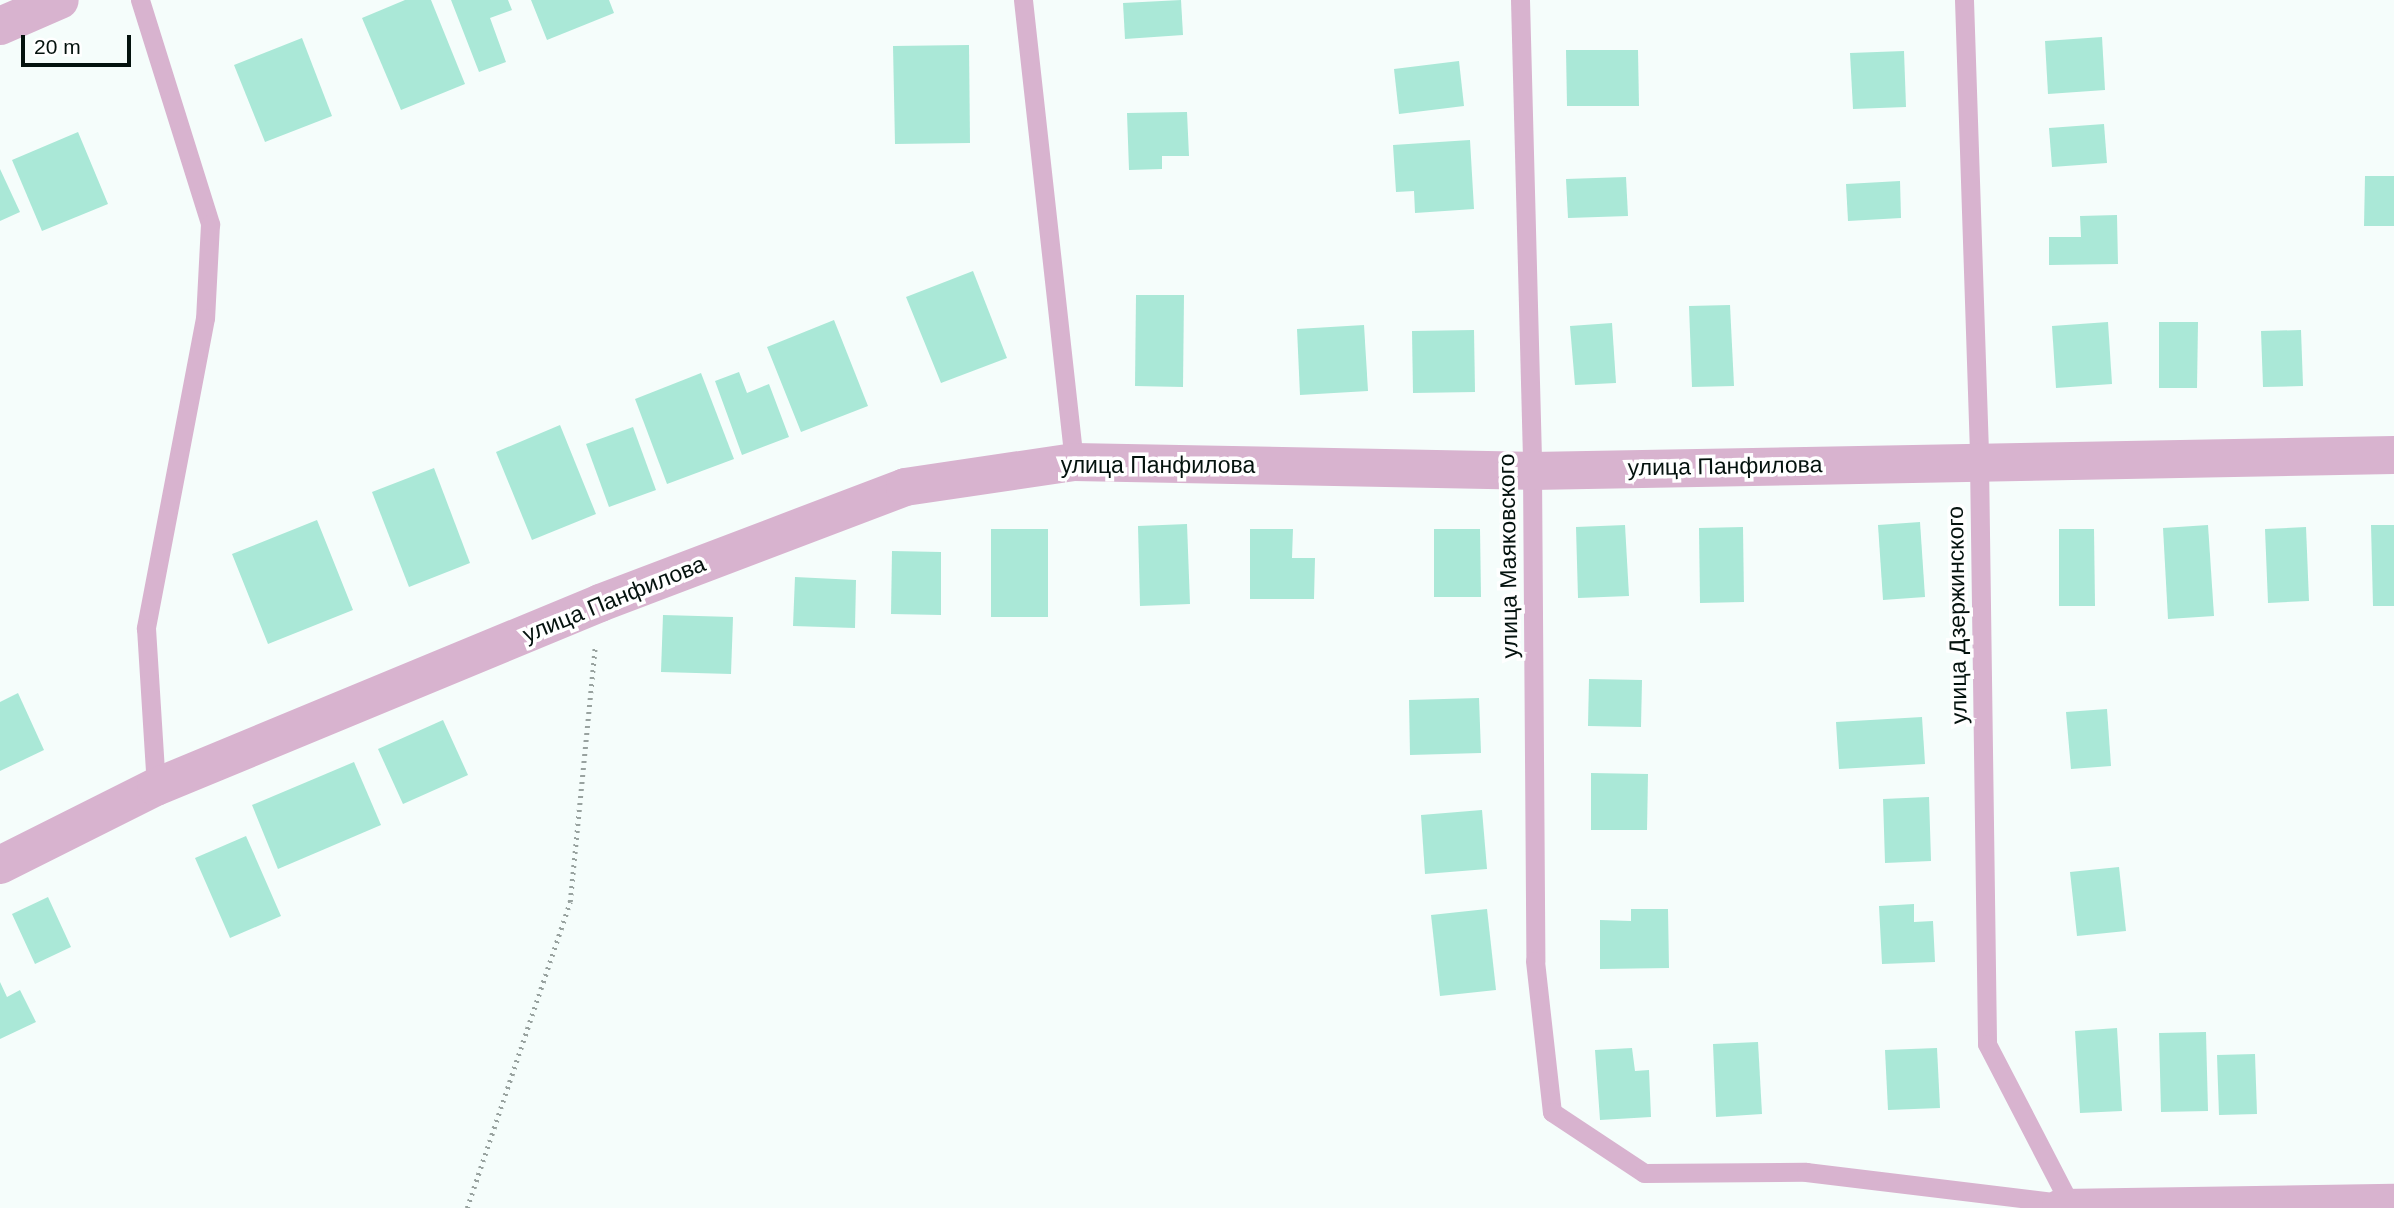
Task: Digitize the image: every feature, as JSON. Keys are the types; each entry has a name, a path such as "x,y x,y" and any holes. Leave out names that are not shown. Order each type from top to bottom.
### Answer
{"street":[{"path":"0,26 60,0"},
{"name":"улица Панфилова","path":"0,865 156,786 600,603 905,487 1074,461 1532,471 2394,455"},
{"path":"2066,1207 2394,1203"}],"lane":[{"path":"140,0 210,224 205,318 146,628 156,786"},
{"path":"1023,0 1074,461"},
{"name":"улица Маяковского","path":"1520,0 1532,471 1535,961 1552,1112 1644,1173 1805,1172 2066,1207"},
{"name":"улица Дзержинского","path":"1964,0 1979,461 1987,1044 2066,1207"}],"path":[{"path":"467,1208 570,902 600,603"}],"building":[{"path":"405,0 431,0 465,84 401,110 362,18"},
{"path":"451,0 508,0 512,10 490,18 506,62 479,72"},
{"path":"531,0 609,0 614,13 547,40"},
{"path":"1181,0 1183,35 1125,39 1123,3"},
{"path":"2102,37 2105,90 2048,94 2045,41"},
{"path":"302,38 332,116 265,142 234,65"},
{"path":"969,45 970,143 895,144 893,46"},
{"path":"1566,50 1638,50 1639,106 1567,106"},
{"path":"1904,51 1906,107 1853,109 1850,53"},
{"path":"1459,61 1464,106 1399,114 1394,69"},
{"path":"1187,112 1189,156 1162,156 1162,169 1129,170 1127,113"},
{"path":"2104,124 2107,163 2052,167 2049,128"},
{"path":"78,132 108,204 42,231 12,160"},
{"path":"1470,140 1474,209 1415,213 1414,191 1396,192 1393,145"},
{"path":"0,169 20,212 0,221"},
{"path":"2365,176 2394,176 2394,226 2364,226"},
{"path":"1626,177 1628,216 1568,218 1566,179"},
{"path":"1900,181 1901,218 1848,221 1846,184"},
{"path":"2117,215 2118,264 2049,265 2049,237 2081,237 2080,216"},
{"path":"973,271 1007,358 941,383 906,297"},
{"path":"1136,295 1184,295 1183,387 1135,386"},
{"path":"1730,305 1734,386 1692,387 1689,306"},
{"path":"834,320 868,406 801,432 767,347"},
{"path":"2108,322 2112,384 2056,388 2052,326"},
{"path":"2159,322 2198,322 2197,388 2159,388"},
{"path":"1612,323 1616,383 1575,385 1570,326"},
{"path":"1364,325 1368,391 1300,395 1297,329"},
{"path":"1474,330 1475,392 1413,393 1412,331"},
{"path":"2301,330 2303,386 2263,387 2261,331"},
{"path":"739,372 747,393 769,384 789,437 742,455 715,381"},
{"path":"701,373 734,459 667,484 635,399"},
{"path":"560,425 596,514 532,540 496,452"},
{"path":"633,427 656,490 609,507 586,444"},
{"path":"434,468 470,563 409,587 372,492"},
{"path":"317,520 353,610 268,644 232,554"},
{"path":"1920,522 1925,597 1883,600 1878,525"},
{"path":"1187,524 1190,604 1140,606 1138,526"},
{"path":"1625,525 1629,596 1578,598 1576,527"},
{"path":"2208,525 2214,616 2168,619 2163,528"},
{"path":"2371,525 2394,525 2394,606 2373,606"},
{"path":"1743,527 1744,602 1700,603 1699,528"},
{"path":"2306,527 2309,601 2268,603 2265,529"},
{"path":"991,529 1048,529 1048,617 991,617"},
{"path":"1250,529 1293,529 1292,558 1315,558 1314,599 1250,599"},
{"path":"1434,529 1480,529 1481,597 1434,597"},
{"path":"2059,529 2094,529 2095,606 2059,606"},
{"path":"892,551 941,552 941,615 891,614"},
{"path":"795,577 856,580 855,628 793,626"},
{"path":"663,615 733,617 731,674 661,672"},
{"path":"1589,679 1642,680 1641,727 1588,726"},
{"path":"18,693 44,750 0,771 0,702"},
{"path":"1479,698 1481,753 1410,755 1409,700"},
{"path":"2107,709 2111,766 2071,769 2066,712"},
{"path":"1922,717 1925,764 1839,769 1836,722"},
{"path":"443,720 468,775 403,804 378,749"},
{"path":"354,762 381,825 278,869 252,805"},
{"path":"1591,773 1648,774 1647,830 1591,830"},
{"path":"1929,797 1931,861 1885,863 1883,799"},
{"path":"1482,810 1487,869 1425,874 1421,815"},
{"path":"246,836 281,916 230,938 195,858"},
{"path":"2119,867 2126,931 2077,936 2070,872"},
{"path":"48,897 71,947 35,964 12,914"},
{"path":"1914,904 1914,922 1933,921 1935,962 1882,964 1879,906"},
{"path":"1487,909 1496,990 1440,996 1431,915"},
{"path":"1631,909 1668,909 1669,968 1600,969 1600,920 1631,921"},
{"path":"0,982 7,997 20,990 36,1022 0,1039"},
{"path":"2117,1028 2122,1111 2080,1113 2075,1031"},
{"path":"2206,1032 2208,1111 2161,1112 2159,1033"},
{"path":"1758,1042 1762,1114 1716,1117 1713,1044"},
{"path":"1632,1048 1635,1071 1649,1070 1651,1117 1600,1120 1595,1050"},
{"path":"1937,1048 1940,1108 1888,1110 1885,1050"},
{"path":"2255,1054 2257,1114 2219,1115 2217,1055"}]}
